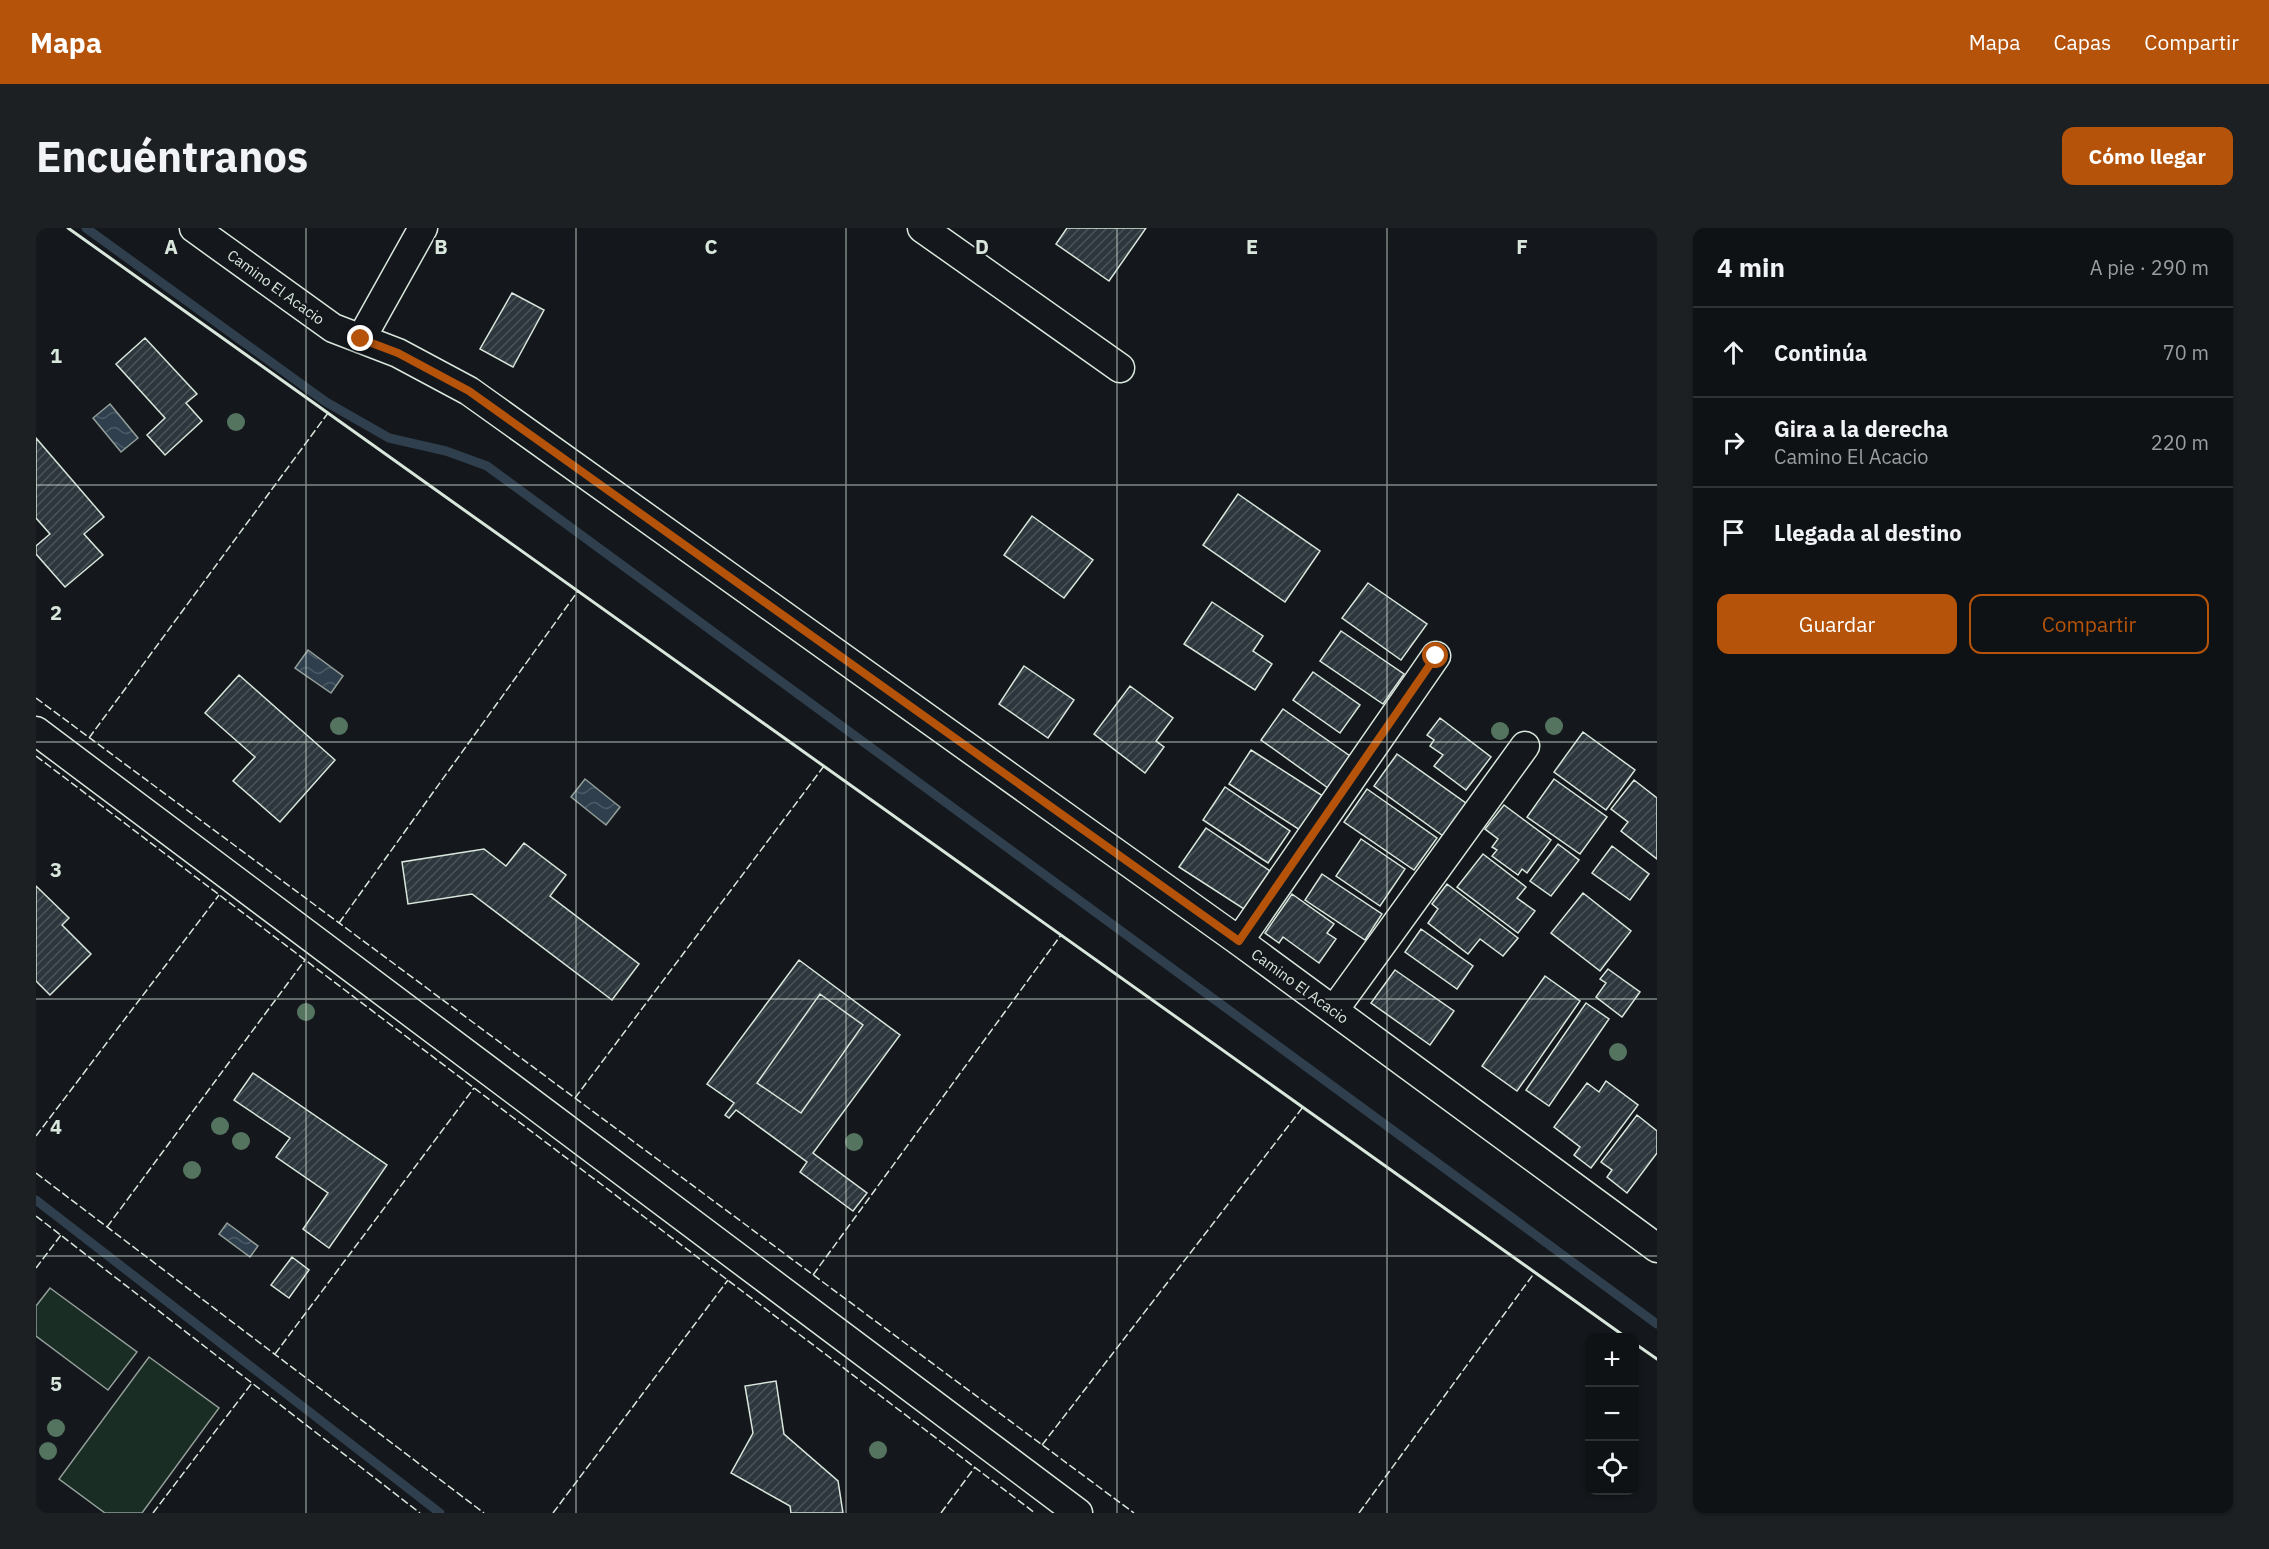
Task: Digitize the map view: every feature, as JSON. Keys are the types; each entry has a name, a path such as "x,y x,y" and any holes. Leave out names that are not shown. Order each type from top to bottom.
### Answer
{"street":[{"name":"Camino El Acacio","path":"194,228 333,328 398,353 469,391 1239,941 1657,1248"},
{"path":"361,339 423,228"},
{"path":"922,228 1120,368"},
{"path":"1239,941 1436,656"},
{"path":"36,731 1078,1513"},
{"path":"1334,1010 1525,746"}],"green space":[{"path":"50,1288 137,1352 108,1390 36,1336 36,1306"},
{"path":"149,1357 219,1408 142,1513 105,1513 59,1479"}],"water":[{"path":"110,404 138,438 121,452 93,418"},
{"path":"308,650 343,676 331,693 295,668"},
{"path":"585,779 620,807 606,825 571,797"},
{"path":"227,1223 258,1246 250,1257 219,1234"}],"building":[{"path":"1067,228 1146,228 1109,281 1056,244"},
{"path":"512,293 544,310 513,367 480,349"},
{"path":"145,338 197,394 186,403 202,421 165,455 147,435 165,418 116,364"},
{"path":"36,438 104,517 84,534 103,555 65,587 36,554 36,546 50,534 36,518"},
{"path":"1238,494 1320,551 1285,602 1203,545"},
{"path":"1032,516 1093,560 1064,598 1004,555"},
{"path":"1368,583 1427,624 1401,660 1342,618"},
{"path":"1212,602 1263,636 1253,651 1272,664 1255,690 1184,644"},
{"path":"1341,631 1404,674 1383,704 1320,661"},
{"path":"1024,666 1074,700 1048,738 999,704"},
{"path":"1313,672 1360,705 1340,733 1293,700"},
{"path":"239,675 335,760 280,822 233,781 255,757 205,713"},
{"path":"1130,686 1173,718 1156,741 1164,747 1145,773 1094,734"},
{"path":"1283,709 1350,756 1328,788 1261,740"},
{"path":"1440,718 1491,757 1466,790 1434,766 1443,755 1430,746 1434,740 1427,735"},
{"path":"1583,732 1635,770 1606,810 1554,772"},
{"path":"1251,750 1326,798 1303,832 1229,784"},
{"path":"1397,754 1470,806 1446,838 1374,786"},
{"path":"1554,779 1607,817 1580,854 1527,817"},
{"path":"1634,780 1657,798 1657,859 1621,831 1628,822 1611,809"},
{"path":"1225,787 1290,831 1268,863 1203,820"},
{"path":"1367,789 1437,838 1414,870 1344,822"},
{"path":"1504,805 1551,840 1527,873 1522,869 1518,875 1492,856 1497,850 1492,847 1498,839 1485,829"},
{"path":"1206,828 1270,871 1244,909 1179,867"},
{"path":"1361,839 1405,869 1380,906 1336,876"},
{"path":"524,843 566,875 550,896 639,964 612,1000 472,894 408,904 402,862 484,849 506,866"},
{"path":"1558,844 1579,860 1551,896 1530,881"},
{"path":"1612,846 1649,874 1630,900 1592,873"},
{"path":"1483,854 1526,887 1517,898 1535,911 1518,933 1457,887"},
{"path":"1322,874 1382,914 1365,940 1305,900"},
{"path":"1447,884 1518,938 1503,956 1480,939 1468,954 1428,923 1438,909 1432,904"},
{"path":"36,886 69,918 62,925 91,954 50,995 36,981"},
{"path":"1583,893 1631,931 1600,971 1551,933"},
{"path":"1292,894 1334,924 1327,933 1336,939 1319,963 1283,937 1279,943 1265,933"},
{"path":"1421,929 1473,966 1457,989 1405,952"},
{"path":"799,960 900,1035 813,1153 867,1193 853,1211 800,1172 807,1162 736,1110 729,1118 725,1115 734,1103 707,1084"},
{"path":"1608,969 1640,992 1622,1017 1596,997 1606,983 1600,979"},
{"path":"1395,970 1454,1011 1430,1045 1371,1003"},
{"path":"1545,976 1580,1001 1517,1091 1482,1066"},
{"path":"820,994 863,1025 801,1113 757,1083"},
{"path":"1586,1003 1609,1019 1549,1106 1526,1090"},
{"path":"253,1073 387,1165 329,1248 303,1229 328,1193 276,1157 290,1138 234,1100"},
{"path":"1606,1081 1638,1105 1591,1168 1574,1155 1580,1147 1554,1127 1587,1083 1599,1092"},
{"path":"1637,1115 1657,1131 1657,1153 1627,1193 1607,1177 1612,1170 1601,1162"},
{"path":"292,1257 309,1270 289,1298 271,1285"},
{"path":"776,1381 784,1434 838,1481 843,1513 791,1513 790,1506 731,1473 753,1433 745,1386"}],"waterway":[{"path":"86,228 326,402 389,438 446,451 487,466 1657,1324"},
{"path":"36,1200 440,1513"}],"fence":[{"path":"89,738 328,413"},
{"path":"339,923 578,591"},
{"path":"36,698 1134,1513"},
{"path":"36,756 1035,1513"},
{"path":"575,1098 824,766"},
{"path":"36,1136 219,895"},
{"path":"813,1275 1061,935"},
{"path":"107,1227 305,960"},
{"path":"275,1354 474,1088"},
{"path":"1042,1445 1303,1107"},
{"path":"36,1173 484,1513"},
{"path":"36,1216 420,1513"},
{"path":"36,1268 61,1235"},
{"path":"1359,1513 1535,1272"},
{"path":"553,1513 728,1280"},
{"path":"153,1513 252,1383"},
{"path":"941,1513 975,1467"}],"wall":[{"path":"68,228 1620,1333"},
{"path":"1639,1346 1657,1359"}],"route":[{"path":"361,339 398,353 469,391 1239,941 1436,656"}]}
